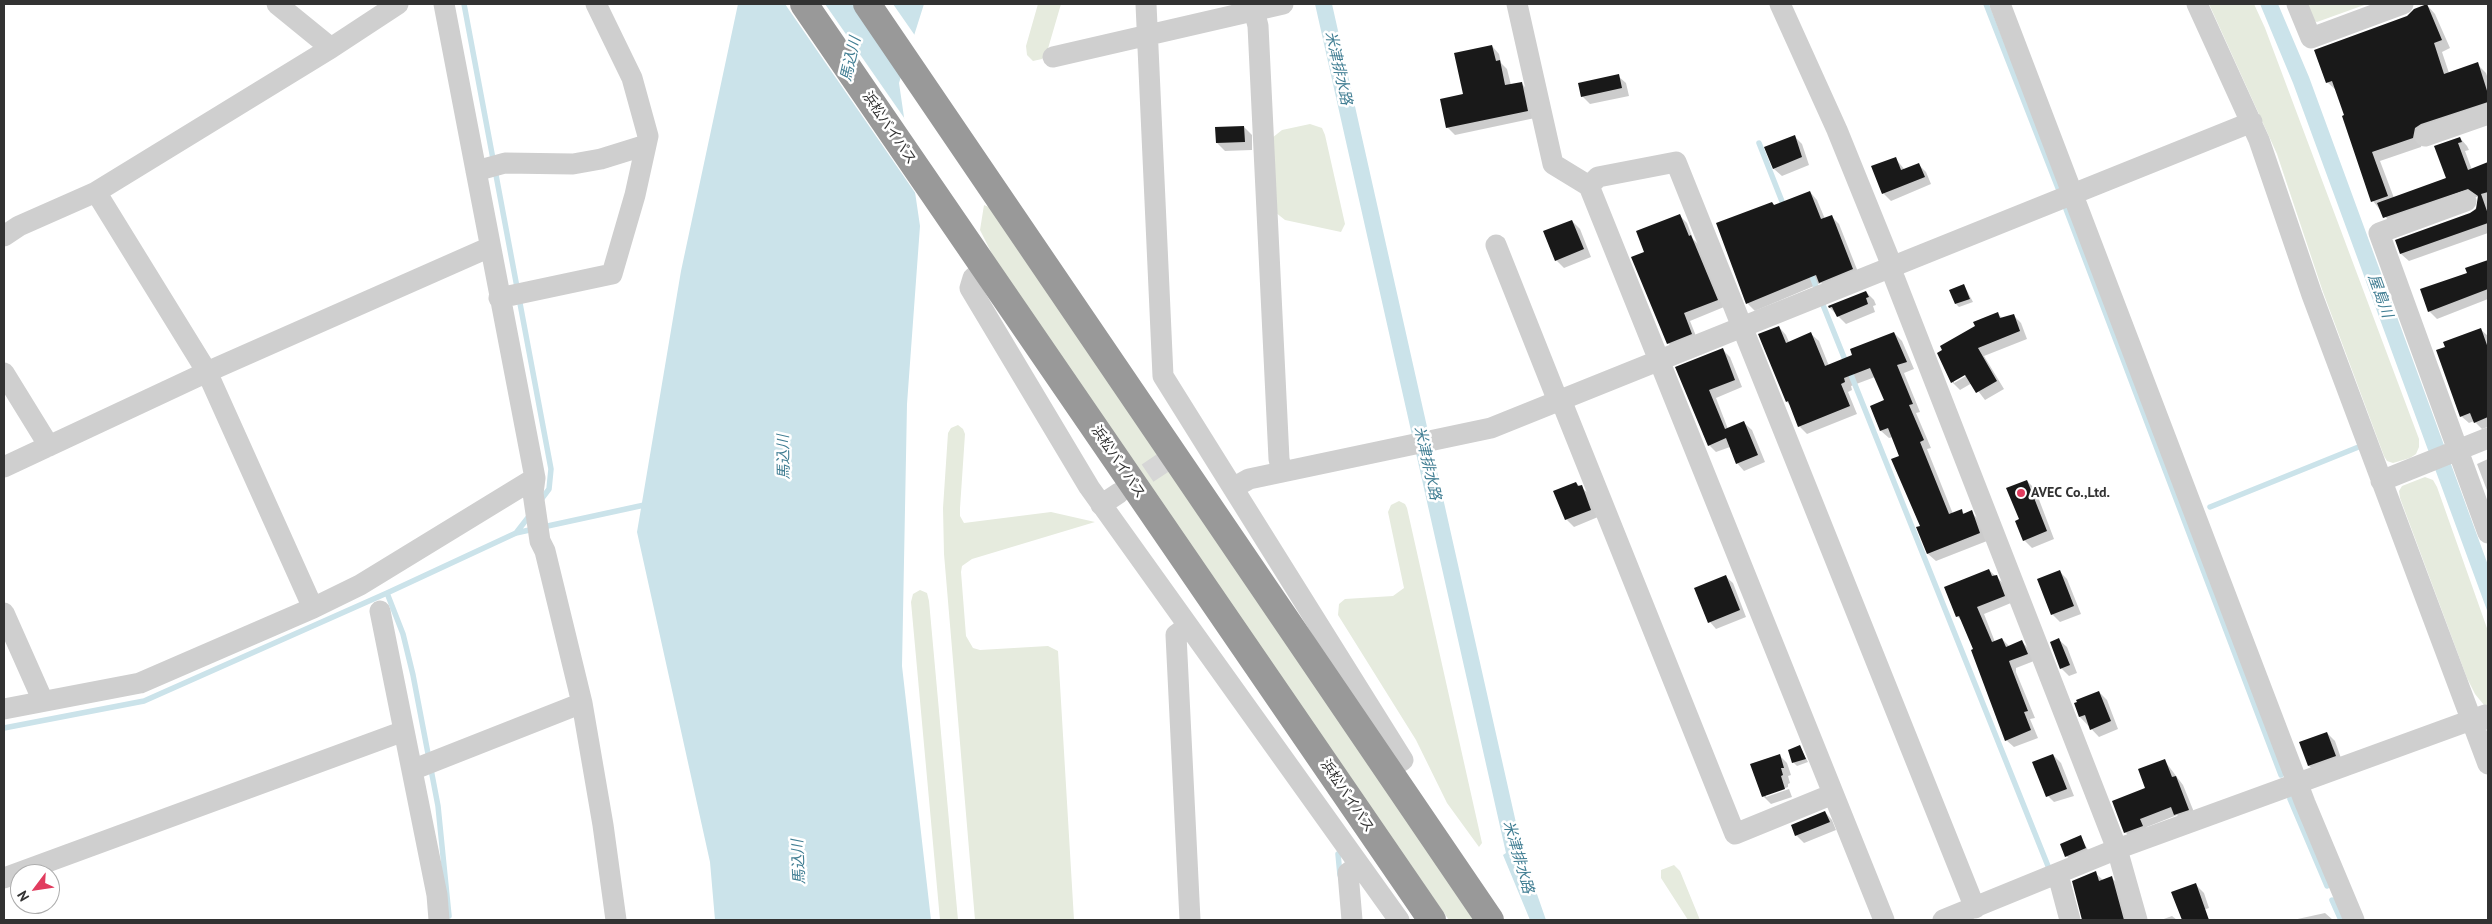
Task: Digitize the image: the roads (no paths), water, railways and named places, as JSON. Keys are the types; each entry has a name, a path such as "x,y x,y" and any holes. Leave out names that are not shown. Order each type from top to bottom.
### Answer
{"highway":[{"name":"浜松バイパス","path":"804,4 1432,920"},
{"path":"867,4 1490,920"}],"street":[{"path":"277,4 331,48"},
{"path":"4,236 19,226 96,192 331,48 398,4"},
{"path":"444,4 534,485 540,541 545,552 582,703 604,825 616,920"},
{"path":"499,298 612,274 635,195 648,136 632,78 596,4"},
{"path":"1146,4 1163,376 1193,442 1234,488 1404,760 1388,770"},
{"path":"1053,57 1283,4"},
{"path":"1518,4 1553,164 1589,186 1884,920"},
{"path":"1780,4 1837,130 1891,267 2117,849 2137,920"},
{"path":"2000,4 2297,782 2354,920"},
{"path":"2197,4 2252,122 2273,176 2312,295 2382,481 2480,719 2488,764"},
{"path":"2297,4 2311,38 2403,4"},
{"path":"1254,10 1258,26 1279,458 1282,472"},
{"path":"2425,136 2488,114"},
{"path":"1234,488 1249,479 1491,428 2252,122"},
{"path":"476,172 505,163 582,162 601,159 646,145"},
{"path":"1589,186 1598,177 1676,162 1975,908"},
{"path":"96,192 207,372 313,608"},
{"path":"2466,201 2378,233 2456,451 2488,533"},
{"path":"1496,245 1735,834 1834,794"},
{"path":"4,467 207,372 490,247"},
{"path":"979,259 970,288 1101,505 1399,920"},
{"path":"4,373 49,446"},
{"path":"2382,481 2488,438"},
{"path":"4,709 140,682 313,608 360,585 534,485"},
{"path":"1101,505 1119,493"},
{"path":"380,611 437,895 439,920"},
{"path":"4,613 44,702"},
{"path":"1188,626 1176,635 1190,920"},
{"path":"412,770 582,703"},
{"path":"1943,920 2058,875 2117,849 2297,782 2480,719"},
{"path":"4,878 404,731"},
{"path":"1352,920 1348,873 1359,864"},
{"path":"2058,875 2070,920"}],"water":[{"name":"馬込川","path":"738,4 924,4 899,83 920,226 907,404 902,666 931,920 715,920 710,862 637,532 681,271"},
{"name":"米津排水路","path":"1315,4 1332,4 1523,854 1546,920 1530,920 1503,855 1506,853"},
{"name":"屋島川","path":"2260,4 2278,4 2309,77 2488,565 2488,613 2293,83"}],"waterway":[{"path":"464,4 551,469 549,489 540,501"},
{"path":"1986,4 2058,188"},
{"path":"1759,143 1785,209"},
{"path":"2066,209 2281,775"},
{"path":"1810,271 1818,292"},
{"path":"1821,300 2050,871"},
{"path":"2210,507 2361,446"},
{"path":"543,527 649,504"},
{"path":"516,533 530,515"},
{"path":"4,728 144,701 387,593 516,533 534,529"},
{"path":"387,593 403,634 413,675 438,806 449,916"},
{"path":"2290,799 2327,886"},
{"path":"1338,854 1340,875"},
{"path":"2332,900 2341,920"}],"tunnel":[{"path":"1121,491 1185,448"}],"place":[{"name":"AVEC Co.,Ltd.","path":"2021,493"}]}
